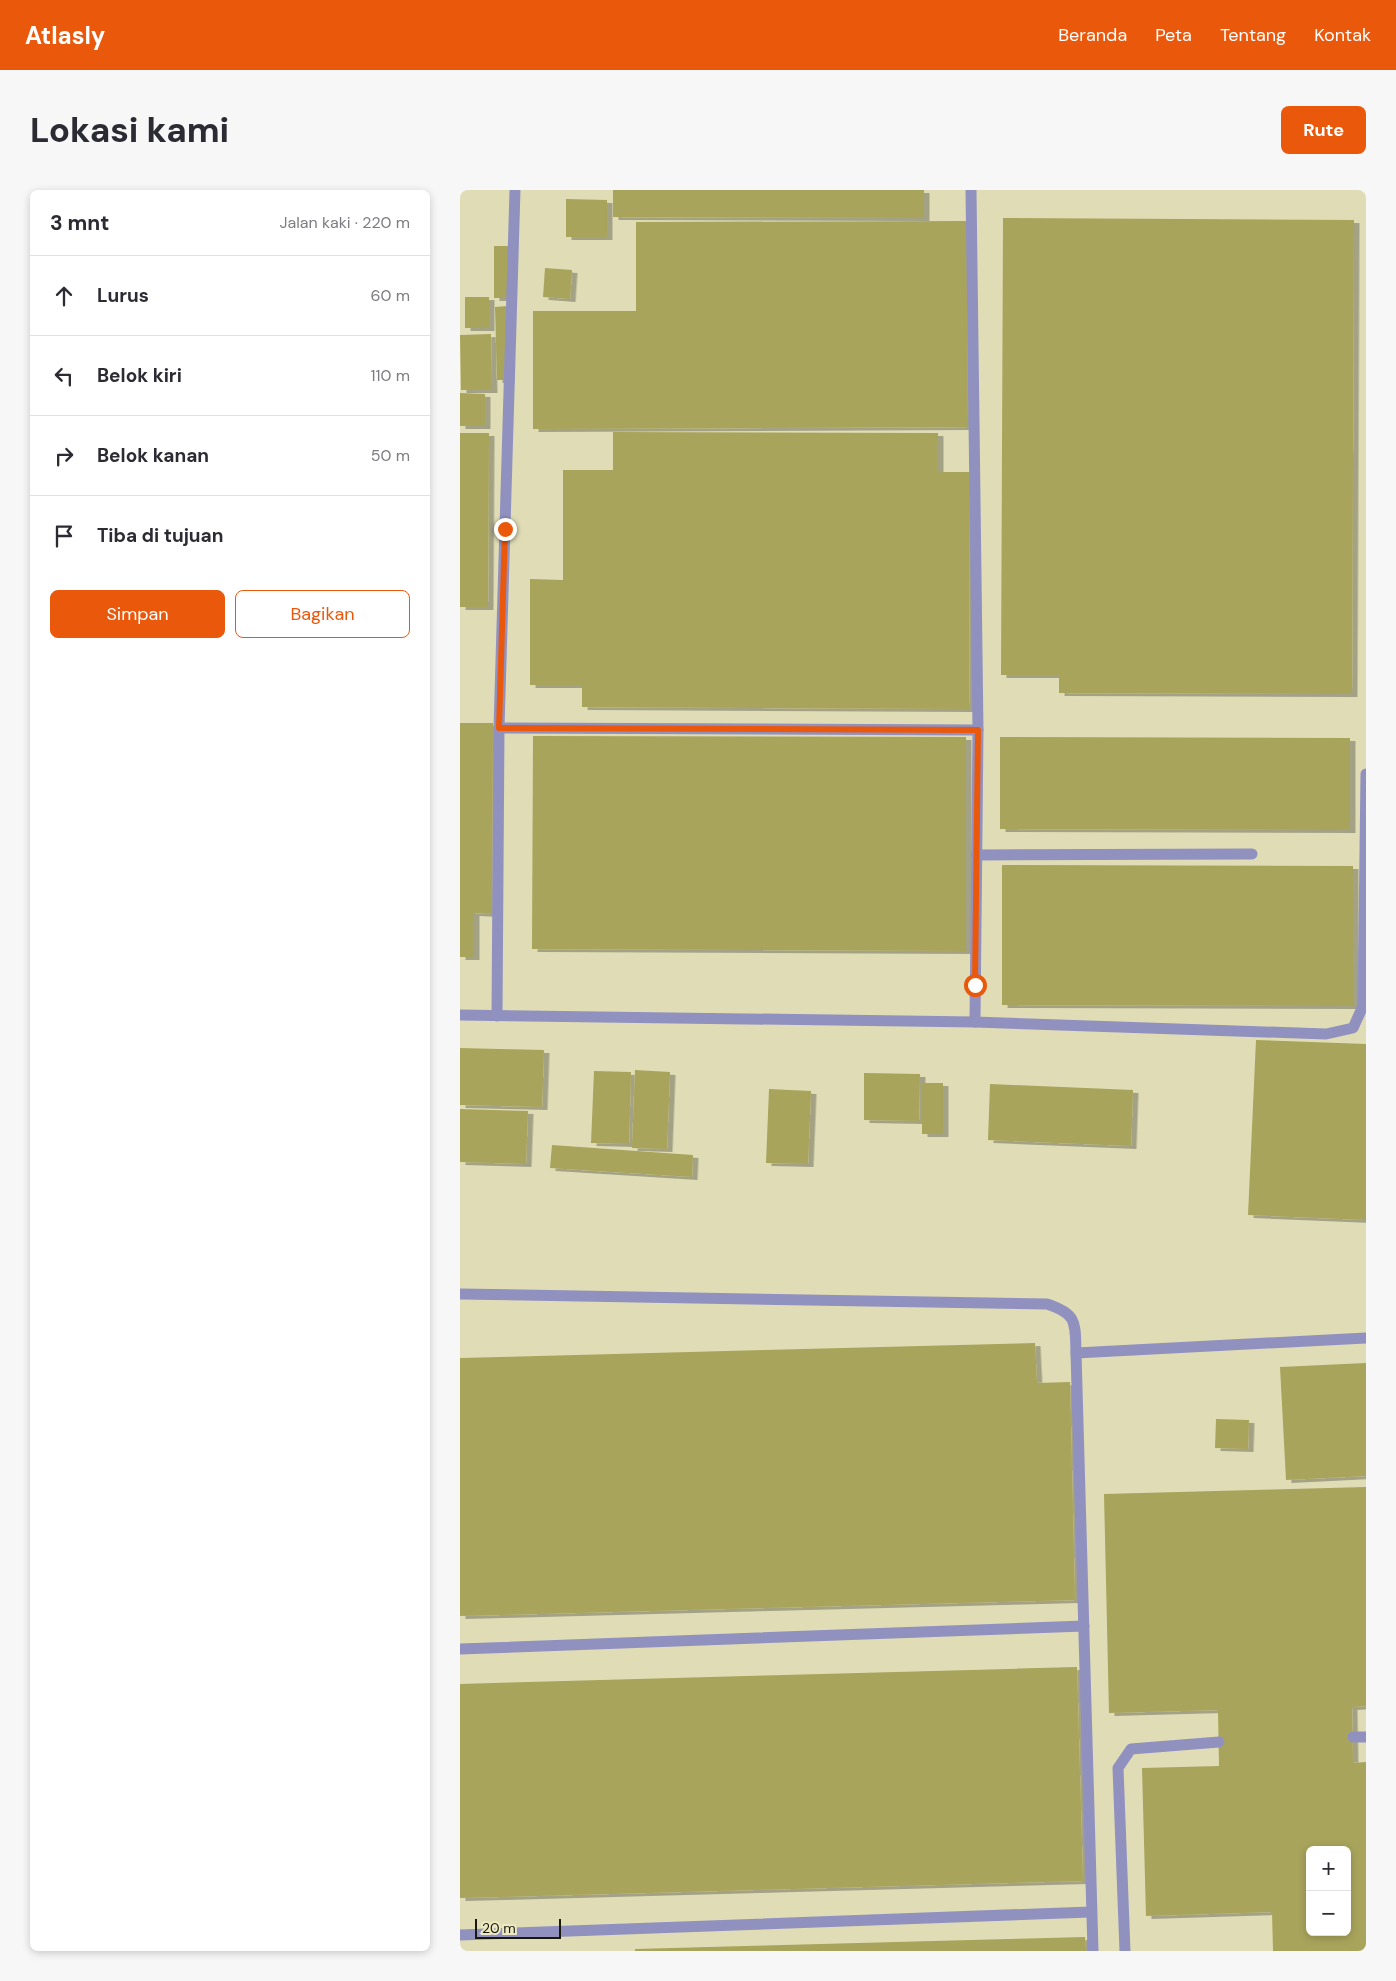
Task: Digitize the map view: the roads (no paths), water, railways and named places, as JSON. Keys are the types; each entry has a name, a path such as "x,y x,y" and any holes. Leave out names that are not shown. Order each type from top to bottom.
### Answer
{"lane":[{"path":"497,1016 499,728 515,190"},
{"path":"970,190 978,730 974,1022"},
{"path":"499,728 978,730"},
{"path":"460,1016 974,1022 1326,1034 1353,1028 1363,1006 1366,774"},
{"path":"976,855 1252,854"},
{"path":"460,1294 1046,1304 1064,1310 1075,1322 1092,1951"},
{"path":"1076,1353 1366,1338"},
{"path":"460,1649 1084,1626"},
{"path":"1353,1737 1366,1737"},
{"path":"1124,1951 1118,1768 1131,1749 1219,1742"},
{"path":"460,1935 1090,1912"}]}
